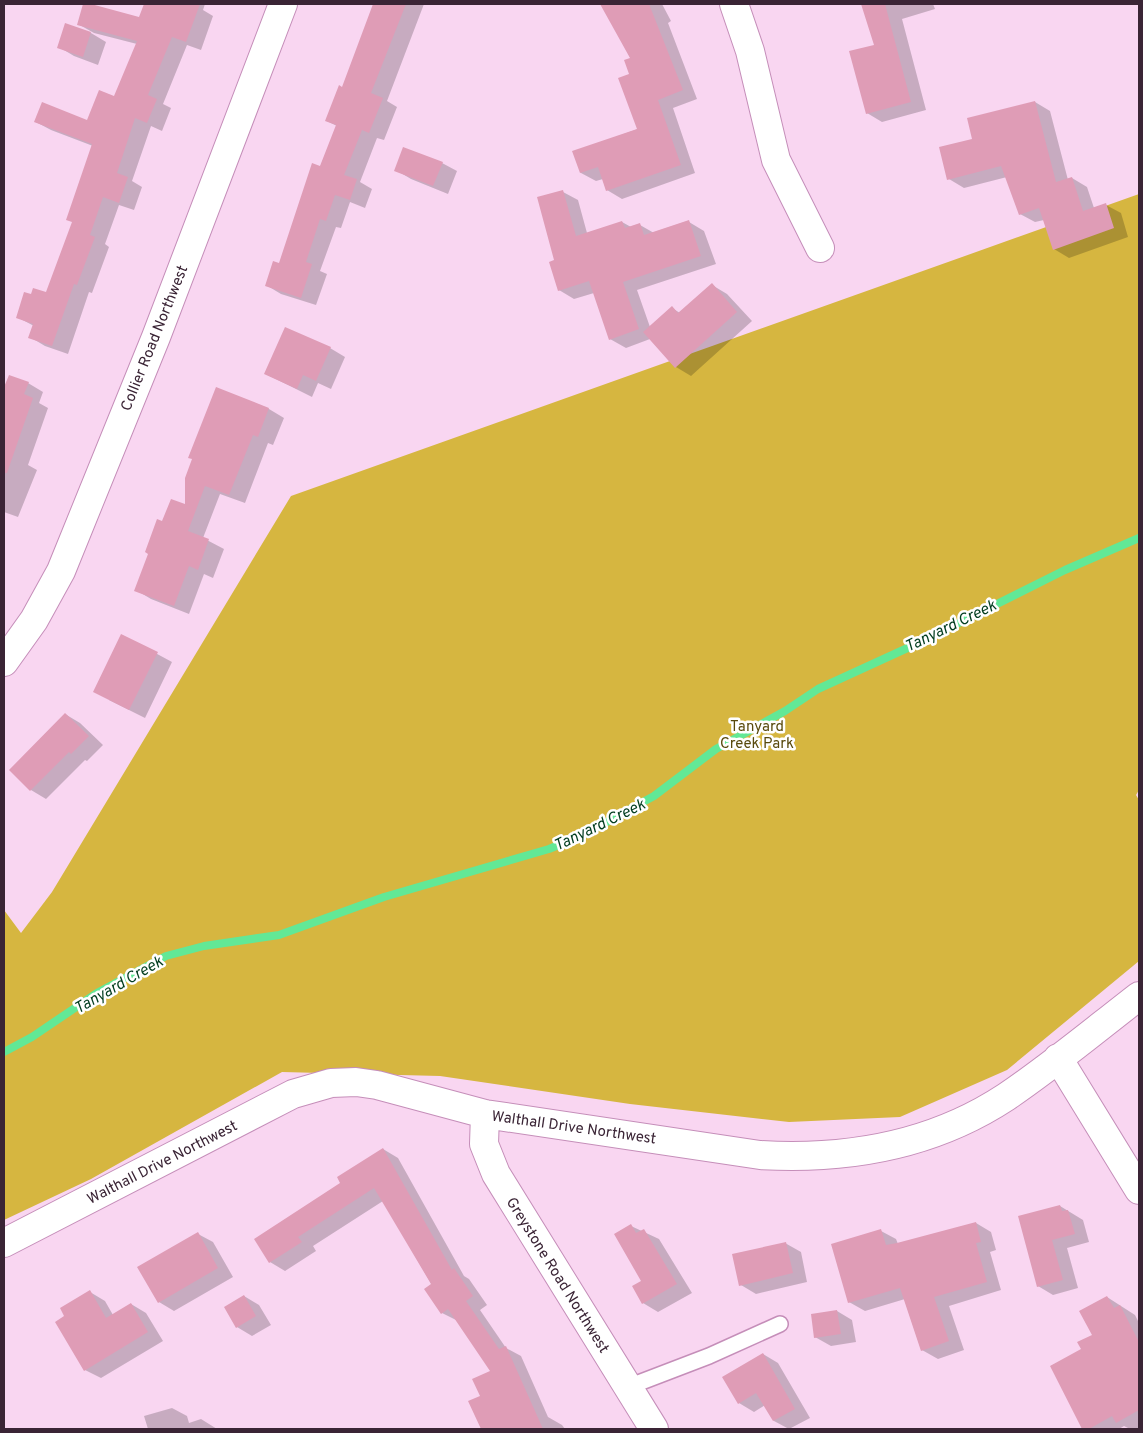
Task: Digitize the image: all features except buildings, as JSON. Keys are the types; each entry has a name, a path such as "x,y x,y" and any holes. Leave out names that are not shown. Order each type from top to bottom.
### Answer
{"street":[{"name":"Collier Road Northwest","path":"4,662 34,620 60,571 156,337 283,4"},
{"path":"734,4 750,51 776,160 820,248"},
{"name":"Walthall Drive Northwest","path":"4,1243 293,1094 331,1083 356,1082 377,1085 485,1114 760,1155 798,1157 837,1156 900,1144 954,1125 1005,1097 1139,996"},
{"path":"1058,1058 1139,1190"},
{"name":"Greystone Road Northwest","path":"485,1114 484,1144 496,1174 654,1429"}],"lane":[{"path":"628,1387 709,1356 780,1324"}],"green space":[{"name":"Tanyard Creek Park","path":"1139,194 1139,790 1136,795 1139,800 1139,961 1007,1070 900,1117 789,1122 630,1104 440,1076 282,1072 91,1179 4,1220 4,910 21,933 52,892 291,496"}],"waterway":[{"name":"Tanyard Creek","path":"4,1052 32,1037 97,993 166,956 204,946 279,935 384,897 549,849 585,834 654,796 716,749 785,711 818,689 925,640 1065,570 1139,538"}]}
